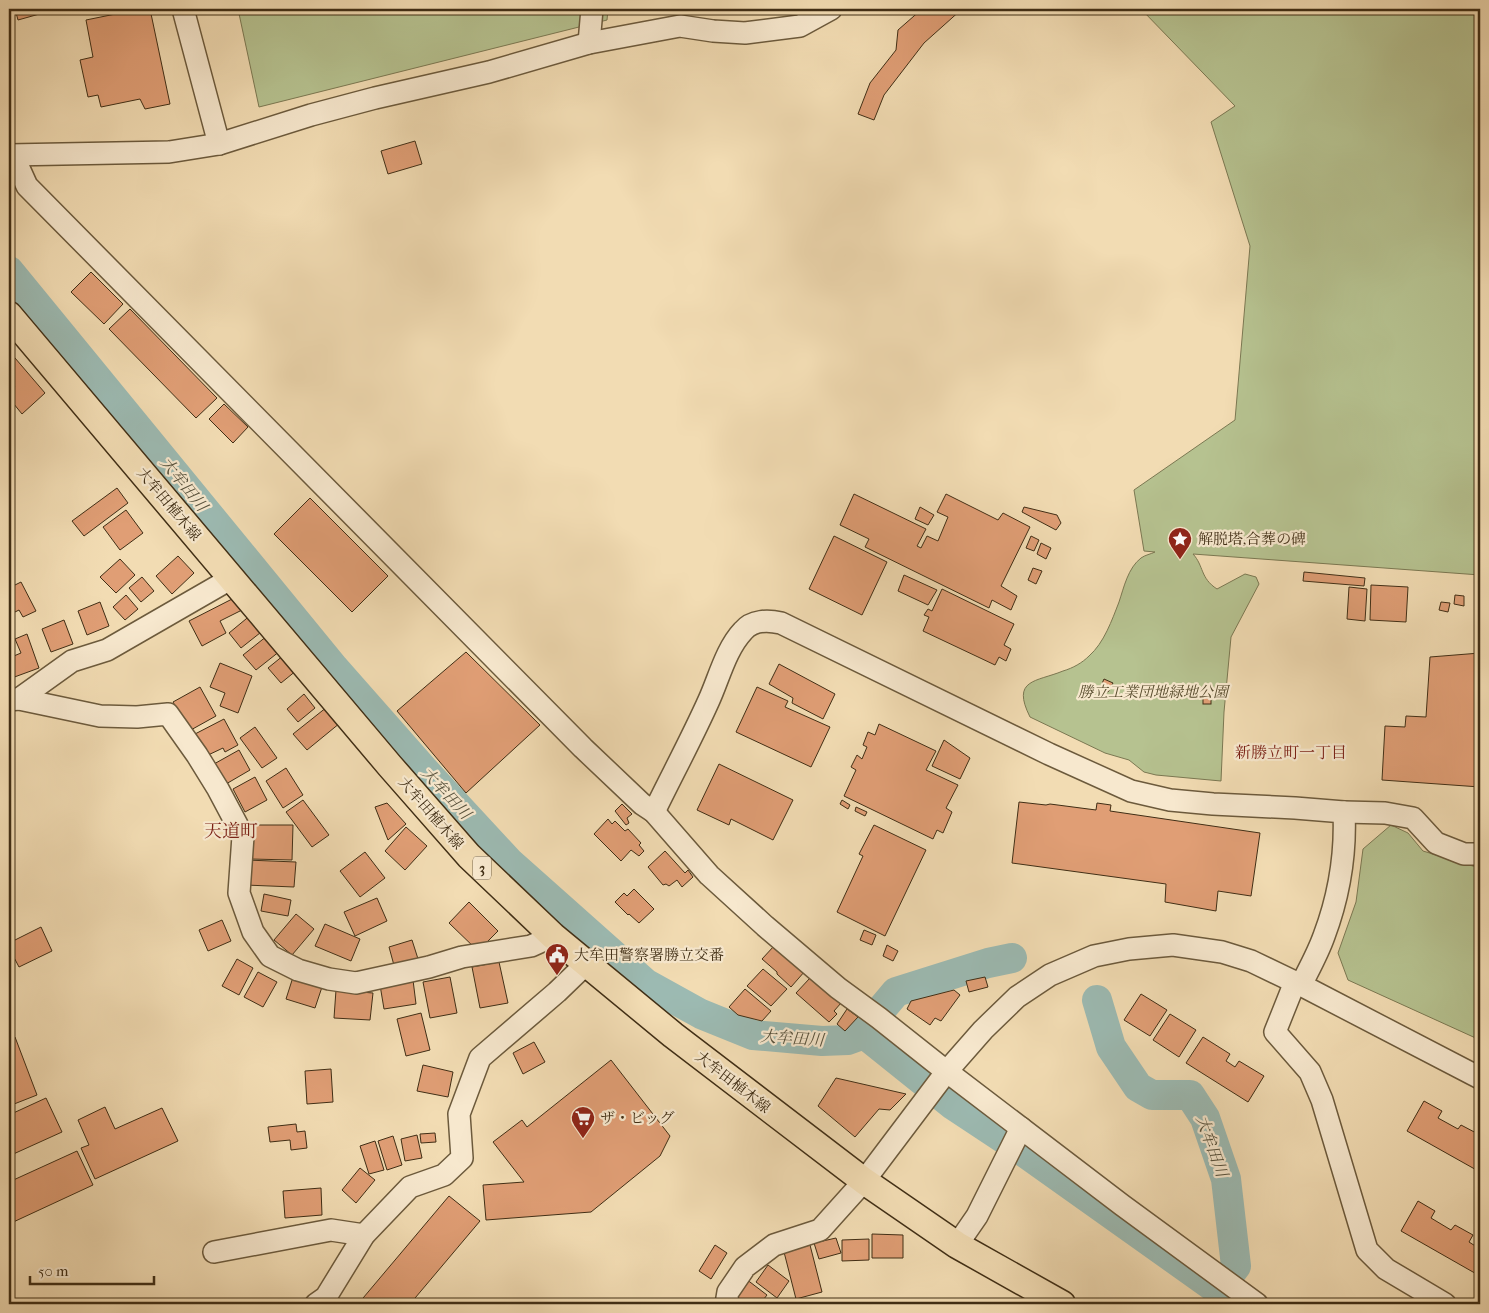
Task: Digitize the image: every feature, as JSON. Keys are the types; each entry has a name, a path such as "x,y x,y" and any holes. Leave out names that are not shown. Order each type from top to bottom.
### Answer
{"main road":[{"name":"大牟田植木線","path":"9,315 390,766 469,856 554,936 673,1035 864,1181 957,1245 1062,1304"}],"street":[{"path":"184,9 219,144"},
{"path":"589,43 592,9"},
{"path":"830,9 800,26 745,32 712,31 680,26 589,43 489,72 310,115 219,144 170,152 11,155 27,186 583,748 642,804 654,812 709,875 723,888 838,988 874,1014 944,1075 1019,1132 1257,1304"},
{"path":"14,699 72,660 107,650 232,578"},
{"path":"654,812 709,701 732,648 743,630 768,620 781,623 1049,754 1131,791 1170,800 1385,814 1413,818 1436,843 1464,854 1480,854"},
{"path":"14,699 100,716 137,718 168,714 218,789 243,836 239,893 253,932 270,956 298,970 329,979 356,983 428,967 462,957 531,946 554,936"},
{"path":"1344,812 1346,838 1340,884 1324,938 1298,984 1276,1032 1310,1072 1322,1100 1367,1250 1386,1269 1445,1304"},
{"path":"726,1304 728,1292 745,1267 774,1245 820,1230 864,1181 944,1075 983,1030 1017,998 1050,975 1094,956 1129,949 1173,945 1222,952 1251,961 1480,1078"},
{"path":"316,1304 326,1297 364,1235 410,1187 444,1175 462,1158 459,1114 480,1058 557,992 586,964"},
{"path":"957,1245 977,1216 1019,1132"},
{"path":"214,1252 331,1230 364,1235"}],"green space":[{"path":"238,9 608,9 607,20 259,107"},
{"name":"勝立工業団地緑地公園","path":"1141,9 1480,9 1480,575 1193,554 1208,581 1217,589 1245,574 1256,577 1259,584 1231,637 1224,712 1221,781 1156,775 1144,772 1129,760 1105,753 1030,717 1023,695 1029,684 1074,667 1094,651 1110,624 1133,567 1141,558 1155,552 1144,551 1134,490 1235,420 1250,246 1211,122 1235,106"},
{"path":"1391,825 1408,833 1423,851 1480,867 1480,1040 1348,980 1338,953 1356,902 1363,849"}],"building":[{"path":"15,9 42,9 43,13 18,20"},
{"path":"140,9 150,9 170,104 145,109 140,99 101,107 98,95 88,97 80,60 93,57 86,20"},
{"path":"922,9 962,9 924,43 884,95 874,120 858,114 870,83 896,50 898,30"},
{"path":"415,141 422,164 388,174 381,151"},
{"path":"91,272 123,304 104,324 71,292"},
{"path":"130,309 217,398 196,418 109,329"},
{"path":"9,351 45,393 22,414 9,398 9,392 15,387 9,380"},
{"path":"224,404 248,427 233,443 209,419"},
{"path":"117,488 128,503 84,536 72,521"},
{"path":"854,494 926,529 917,546 921,548 927,536 938,541 948,517 937,512 946,494 998,520 1003,513 1030,527 1001,586 1017,596 1011,610 992,600 989,608 865,547 869,539 840,525"},
{"path":"310,498 388,576 352,612 274,534"},
{"path":"920,507 934,515 928,525 915,519"},
{"path":"1024,507 1057,515 1061,523 1056,530 1022,512"},
{"path":"126,510 143,533 120,550 103,527"},
{"path":"834,536 887,562 862,615 809,589"},
{"path":"1031,536 1039,540 1034,551 1026,548"},
{"path":"1041,543 1051,548 1046,559 1037,554"},
{"path":"178,556 194,573 172,594 156,576"},
{"path":"120,559 135,575 116,593 100,577"},
{"path":"1033,568 1042,571 1036,584 1028,580"},
{"path":"1304,572 1365,578 1364,586 1303,581"},
{"path":"904,575 937,590 928,605 898,591"},
{"path":"142,577 154,591 141,602 129,588"},
{"path":"21,582 36,611 23,617 19,610 9,615 9,588"},
{"path":"1371,585 1408,587 1406,622 1370,620"},
{"path":"1349,587 1367,589 1365,621 1347,619"},
{"path":"942,589 1014,624 1004,645 1011,649 1006,661 999,657 995,665 923,631 929,617 924,615 928,609 932,611"},
{"path":"126,595 138,609 125,620 113,607"},
{"path":"1455,595 1464,596 1464,606 1454,604"},
{"path":"236,597 242,610 220,621 226,633 202,646 189,621"},
{"path":"100,602 109,626 87,635 78,611"},
{"path":"1441,602 1450,603 1448,612 1439,610"},
{"path":"252,614 265,629 241,648 229,633"},
{"path":"64,620 73,644 51,652 42,629"},
{"path":"27,634 39,668 9,679 9,658 21,653 15,639"},
{"path":"267,636 280,651 256,670 243,655"},
{"path":"466,652 540,725 466,793 397,711"},
{"path":"1480,653 1480,787 1382,780 1385,726 1405,727 1406,716 1426,717 1430,657"},
{"path":"284,655 297,670 281,683 268,668"},
{"path":"220,663 252,676 238,713 220,706 225,693 210,687"},
{"path":"779,664 835,694 823,719 792,703 793,698 769,684"},
{"path":"1104,679 1113,683 1108,692 1100,688"},
{"path":"200,687 216,716 189,731 173,702"},
{"path":"757,687 788,701 785,707 830,727 811,767 736,732"},
{"path":"304,694 315,708 298,722 287,709"},
{"path":"1203,697 1211,697 1211,704 1203,704"},
{"path":"327,707 340,723 307,750 293,734"},
{"path":"224,719 238,745 225,752 223,748 206,756 195,734"},
{"path":"879,724 936,751 926,770 958,785 946,808 952,812 943,833 937,830 933,839 844,796 856,770 851,767 857,755 862,759 867,747 863,745 868,732 875,735"},
{"path":"255,727 277,758 262,768 240,738"},
{"path":"944,740 970,758 960,779 932,766"},
{"path":"239,750 250,770 226,784 214,764"},
{"path":"719,764 793,800 773,840 731,819 729,825 697,810"},
{"path":"286,768 303,795 283,808 266,781"},
{"path":"255,777 267,800 245,812 233,789"},
{"path":"303,800 329,835 312,847 286,812"},
{"path":"842,800 850,805 848,809 840,804"},
{"path":"1019,802 1096,810 1097,803 1111,805 1110,811 1260,833 1251,896 1218,891 1216,911 1165,902 1166,884 1012,863"},
{"path":"387,803 406,824 388,840 375,807"},
{"path":"622,804 632,814 627,818 629,823 626,825 615,811"},
{"path":"856,807 867,812 865,816 855,811"},
{"path":"608,819 612,824 615,821 625,831 628,829 641,843 639,845 644,851 639,856 631,850 621,861 594,834"},
{"path":"251,825 293,825 292,860 250,859"},
{"path":"874,825 926,850 885,936 837,912 863,856 859,854"},
{"path":"406,827 427,846 405,870 385,851"},
{"path":"665,851 685,873 688,870 693,877 682,887 677,880 669,886 663,885 648,867"},
{"path":"365,852 385,878 360,897 340,871"},
{"path":"246,860 296,862 294,887 245,885"},
{"path":"634,889 654,909 639,923 615,902 624,893 627,896"},
{"path":"264,894 291,900 288,916 261,911"},
{"path":"377,898 387,921 355,936 344,912"},
{"path":"469,902 498,931 478,951 449,923"},
{"path":"296,914 314,929 292,955 274,940"},
{"path":"222,920 231,941 208,951 199,930"},
{"path":"325,924 360,939 351,961 315,946"},
{"path":"41,927 52,951 19,967 9,948 9,943"},
{"path":"864,930 876,935 872,945 860,940"},
{"path":"412,940 419,962 395,969 389,947"},
{"path":"887,945 898,951 893,961 883,956"},
{"path":"774,946 805,971 791,987 762,959"},
{"path":"237,959 253,968 239,995 222,986"},
{"path":"499,962 508,1003 480,1008 472,967"},
{"path":"763,969 787,989 771,1006 747,986"},
{"path":"258,972 277,982 263,1007 244,997"},
{"path":"294,974 323,984 315,1008 286,999"},
{"path":"450,977 457,1013 430,1018 423,982"},
{"path":"985,977 988,987 969,992 966,981"},
{"path":"810,978 841,1003 834,1011 837,1014 829,1022 796,993"},
{"path":"413,980 416,1004 384,1009 380,985"},
{"path":"745,989 771,1011 762,1021 738,1015 729,1007"},
{"path":"336,990 373,993 370,1020 334,1018"},
{"path":"954,990 960,995 941,1021 935,1018 930,1025 907,1009 911,1001"},
{"path":"1141,994 1167,1010 1150,1036 1124,1020"},
{"path":"847,1009 858,1017 845,1031 837,1024"},
{"path":"421,1013 430,1050 406,1056 397,1019"},
{"path":"1170,1014 1196,1030 1179,1057 1153,1040"},
{"path":"15,1037 37,1095 9,1106 9,1040"},
{"path":"1203,1037 1230,1054 1226,1061 1235,1067 1239,1061 1264,1076 1248,1102 1186,1063"},
{"path":"534,1042 545,1062 523,1074 513,1053"},
{"name":"ザ・ビッグ","path":"611,1060 670,1136 660,1156 591,1212 486,1220 483,1185 524,1182 493,1142 522,1120 527,1127"},
{"path":"423,1065 453,1072 448,1097 417,1091"},
{"path":"331,1069 333,1102 307,1104 305,1071"},
{"path":"836,1078 906,1094 890,1110 879,1109 855,1137 818,1106"},
{"path":"46,1098 62,1132 9,1156 9,1115"},
{"path":"1424,1101 1442,1111 1438,1118 1458,1129 1461,1125 1480,1135 1476,1142 1480,1145 1480,1172 1407,1131"},
{"path":"105,1107 115,1129 162,1108 178,1141 95,1179 81,1148 89,1145 78,1120"},
{"path":"296,1124 297,1132 305,1131 307,1148 291,1150 290,1140 270,1142 268,1127"},
{"path":"435,1133 436,1142 421,1143 420,1134"},
{"path":"417,1135 422,1158 405,1161 401,1139"},
{"path":"393,1136 402,1165 387,1170 378,1141"},
{"path":"375,1141 384,1170 369,1174 360,1146"},
{"path":"77,1151 93,1185 9,1224 9,1182"},
{"path":"360,1168 375,1180 356,1203 342,1190"},
{"path":"321,1188 322,1215 285,1218 283,1191"},
{"path":"449,1196 480,1221 410,1304 358,1304"},
{"path":"1418,1201 1435,1211 1431,1218 1451,1230 1455,1225 1473,1235 1469,1242 1480,1249 1480,1276 1401,1231"},
{"path":"872,1234 903,1235 903,1258 872,1258"},
{"path":"836,1238 841,1253 819,1259 814,1243"},
{"path":"869,1239 869,1260 842,1261 842,1240"},
{"path":"715,1245 727,1253 711,1279 699,1271"},
{"path":"810,1245 822,1292 796,1299 784,1252"},
{"path":"768,1265 789,1281 777,1298 756,1282"},
{"path":"746,1279 767,1295 760,1304 745,1304 733,1295"},
{"path":"696,1299 695,1304 679,1304 679,1301"}],"waterway":[{"name":"大牟田川","path":"9,271 334,668 423,769 509,862 645,983 701,1014 753,1035 822,1041 848,1040 859,1036 896,992 988,963 1012,958"},
{"name":"大牟田川","path":"1097,1000 1111,1047 1138,1087 1152,1095 1190,1095 1205,1118 1226,1179 1236,1266 1218,1290 1237,1304"},
{"path":"862,1032 953,1105 1024,1152 1218,1290"}],"place":[{"name":"解脱塔,合葬の碑","path":"1180,560"},
{"name":"大牟田警察署勝立交番","path":"557,976"},
{"name":"ザ・ビッグ","path":"583,1139"}],"district":[{"name":"新勝立町一丁目","path":"1291,752"},
{"name":"天道町","path":"231,831"}]}
